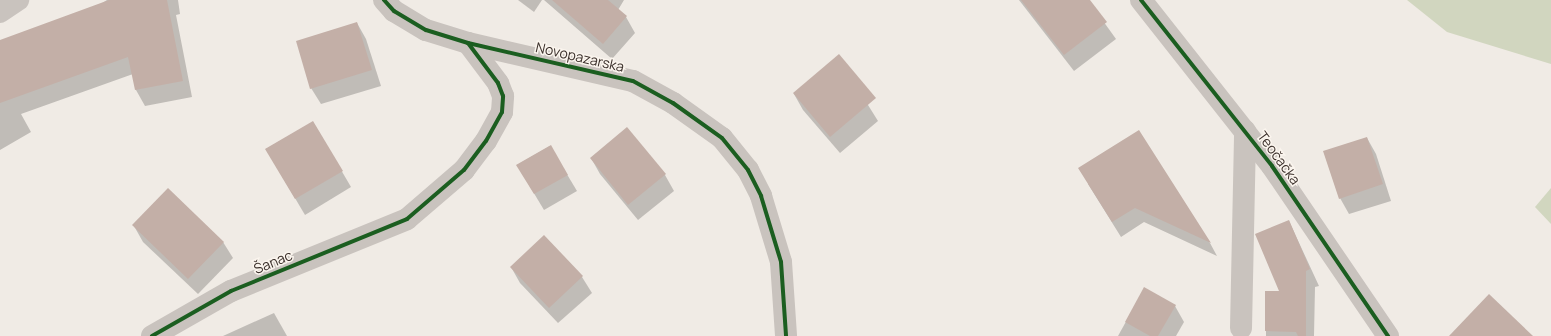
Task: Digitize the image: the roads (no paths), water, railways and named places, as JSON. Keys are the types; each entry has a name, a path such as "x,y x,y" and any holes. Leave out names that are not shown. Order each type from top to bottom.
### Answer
{"street":[{"path":"0,12 18,0"},
{"name":"Novopazarska","path":"384,0 394,11 426,30 468,43 633,81 673,103 722,138 748,170 761,196 781,262 786,336"},
{"name":"Teočačka","path":"1141,0 1272,166 1373,318 1388,336"},
{"name":"Šanac","path":"152,336 232,291 407,219 464,170 486,141 502,112 504,96 498,83 468,43"},
{"path":"1241,328 1245,131"}]}
